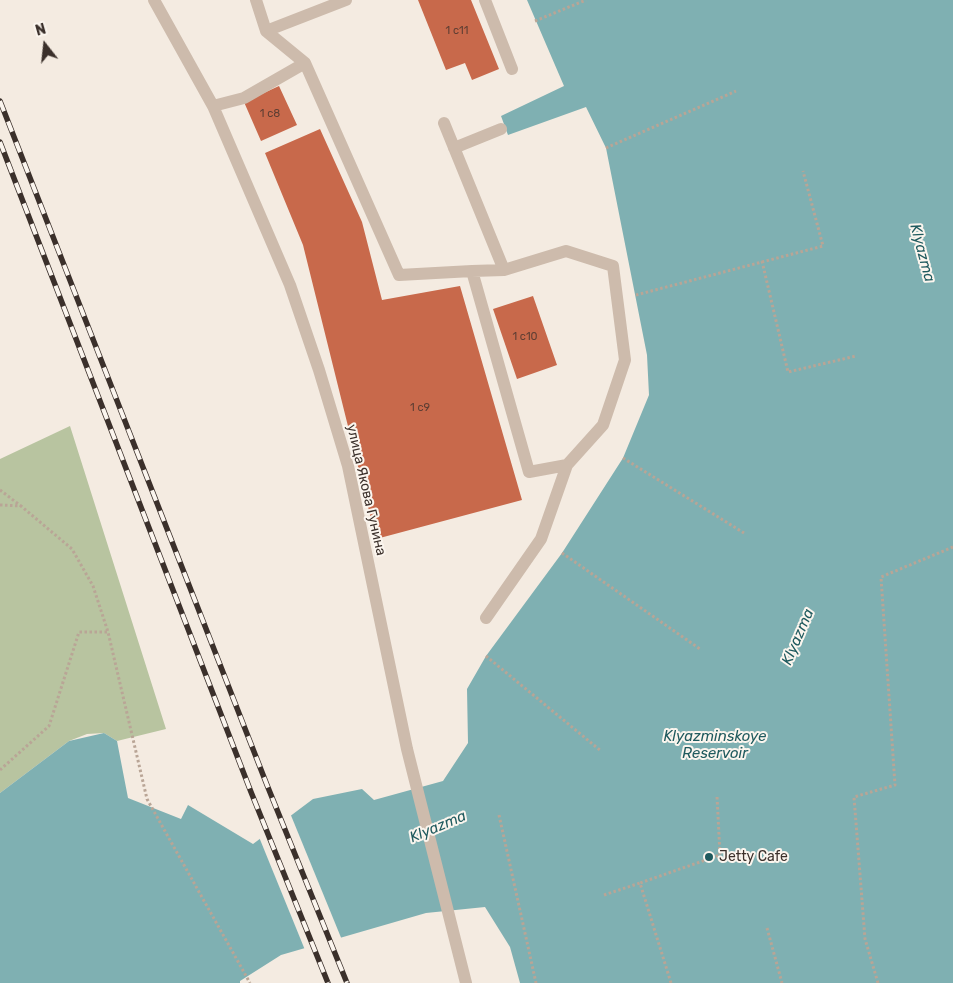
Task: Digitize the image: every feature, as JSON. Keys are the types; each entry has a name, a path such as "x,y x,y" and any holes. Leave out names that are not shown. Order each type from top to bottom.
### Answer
{"street":[{"name":"улица Якова Гунина","path":"154,0 213,106 290,285 348,466 407,749 466,983"},
{"path":"256,0 266,31 305,63 399,275 504,270 566,250 613,266 625,360 603,425 567,465 541,539 486,618"},
{"path":"266,31 346,0"},
{"path":"485,0 512,69"},
{"path":"213,106 244,98 305,63"},
{"path":"444,123 504,270"},
{"path":"454,148 500,129"},
{"path":"472,271 529,472 567,465"}],"path":[{"path":"535,21 586,0"},
{"path":"606,148 736,92"},
{"path":"636,295 823,246 803,171"},
{"path":"762,261 788,372 856,356"},
{"path":"623,458 744,533"},
{"path":"0,490 72,550 93,586 108,632 147,799 250,983"},
{"path":"0,505 21,506"},
{"path":"878,983 865,939 854,797 895,784 881,578 953,547"},
{"path":"562,553 700,649"},
{"path":"0,770 49,726 79,632 108,632"},
{"path":"486,656 601,751"},
{"path":"604,895 720,855 717,796"},
{"path":"499,814 536,983"},
{"path":"640,883 671,983"},
{"path":"767,928 782,983"}],"green space":[{"path":"70,426 166,729 117,741 104,733 87,734 69,741 0,793 0,459"}],"water":[{"name":"Klyazminskoye Reservoir","path":"527,0 953,0 953,983 520,983 510,947 485,907 426,913 281,955 240,981 240,983 0,983 0,793 69,741 104,733 117,741 128,798 181,819 188,805 253,844 313,799 362,789 374,800 443,781 468,743 467,689 486,656 562,553 623,458 649,395 647,355 606,148 586,107 508,135 501,116 564,86"}],"pier":[{"path":"290,813 342,940 305,950 259,837"}],"building":[{"path":"418,0 471,0 499,69 472,80 465,63 446,70"},
{"path":"279,86 297,125 261,141 244,102"},
{"path":"320,129 362,222 382,300 460,286 522,500 376,539 303,245 265,153"},
{"path":"533,296 557,365 517,379 493,309"}],"railway":[{"path":"0,101 267,785 347,983"},
{"path":"0,142 251,792 328,983"}],"place":[{"name":"Jetty Cafe","path":"709,857"}],"water label":[{"name":"Klyazma","path":"922,253"},
{"name":"Klyazma","path":"798,637"},
{"name":"Klyazma","path":"438,827"}]}
